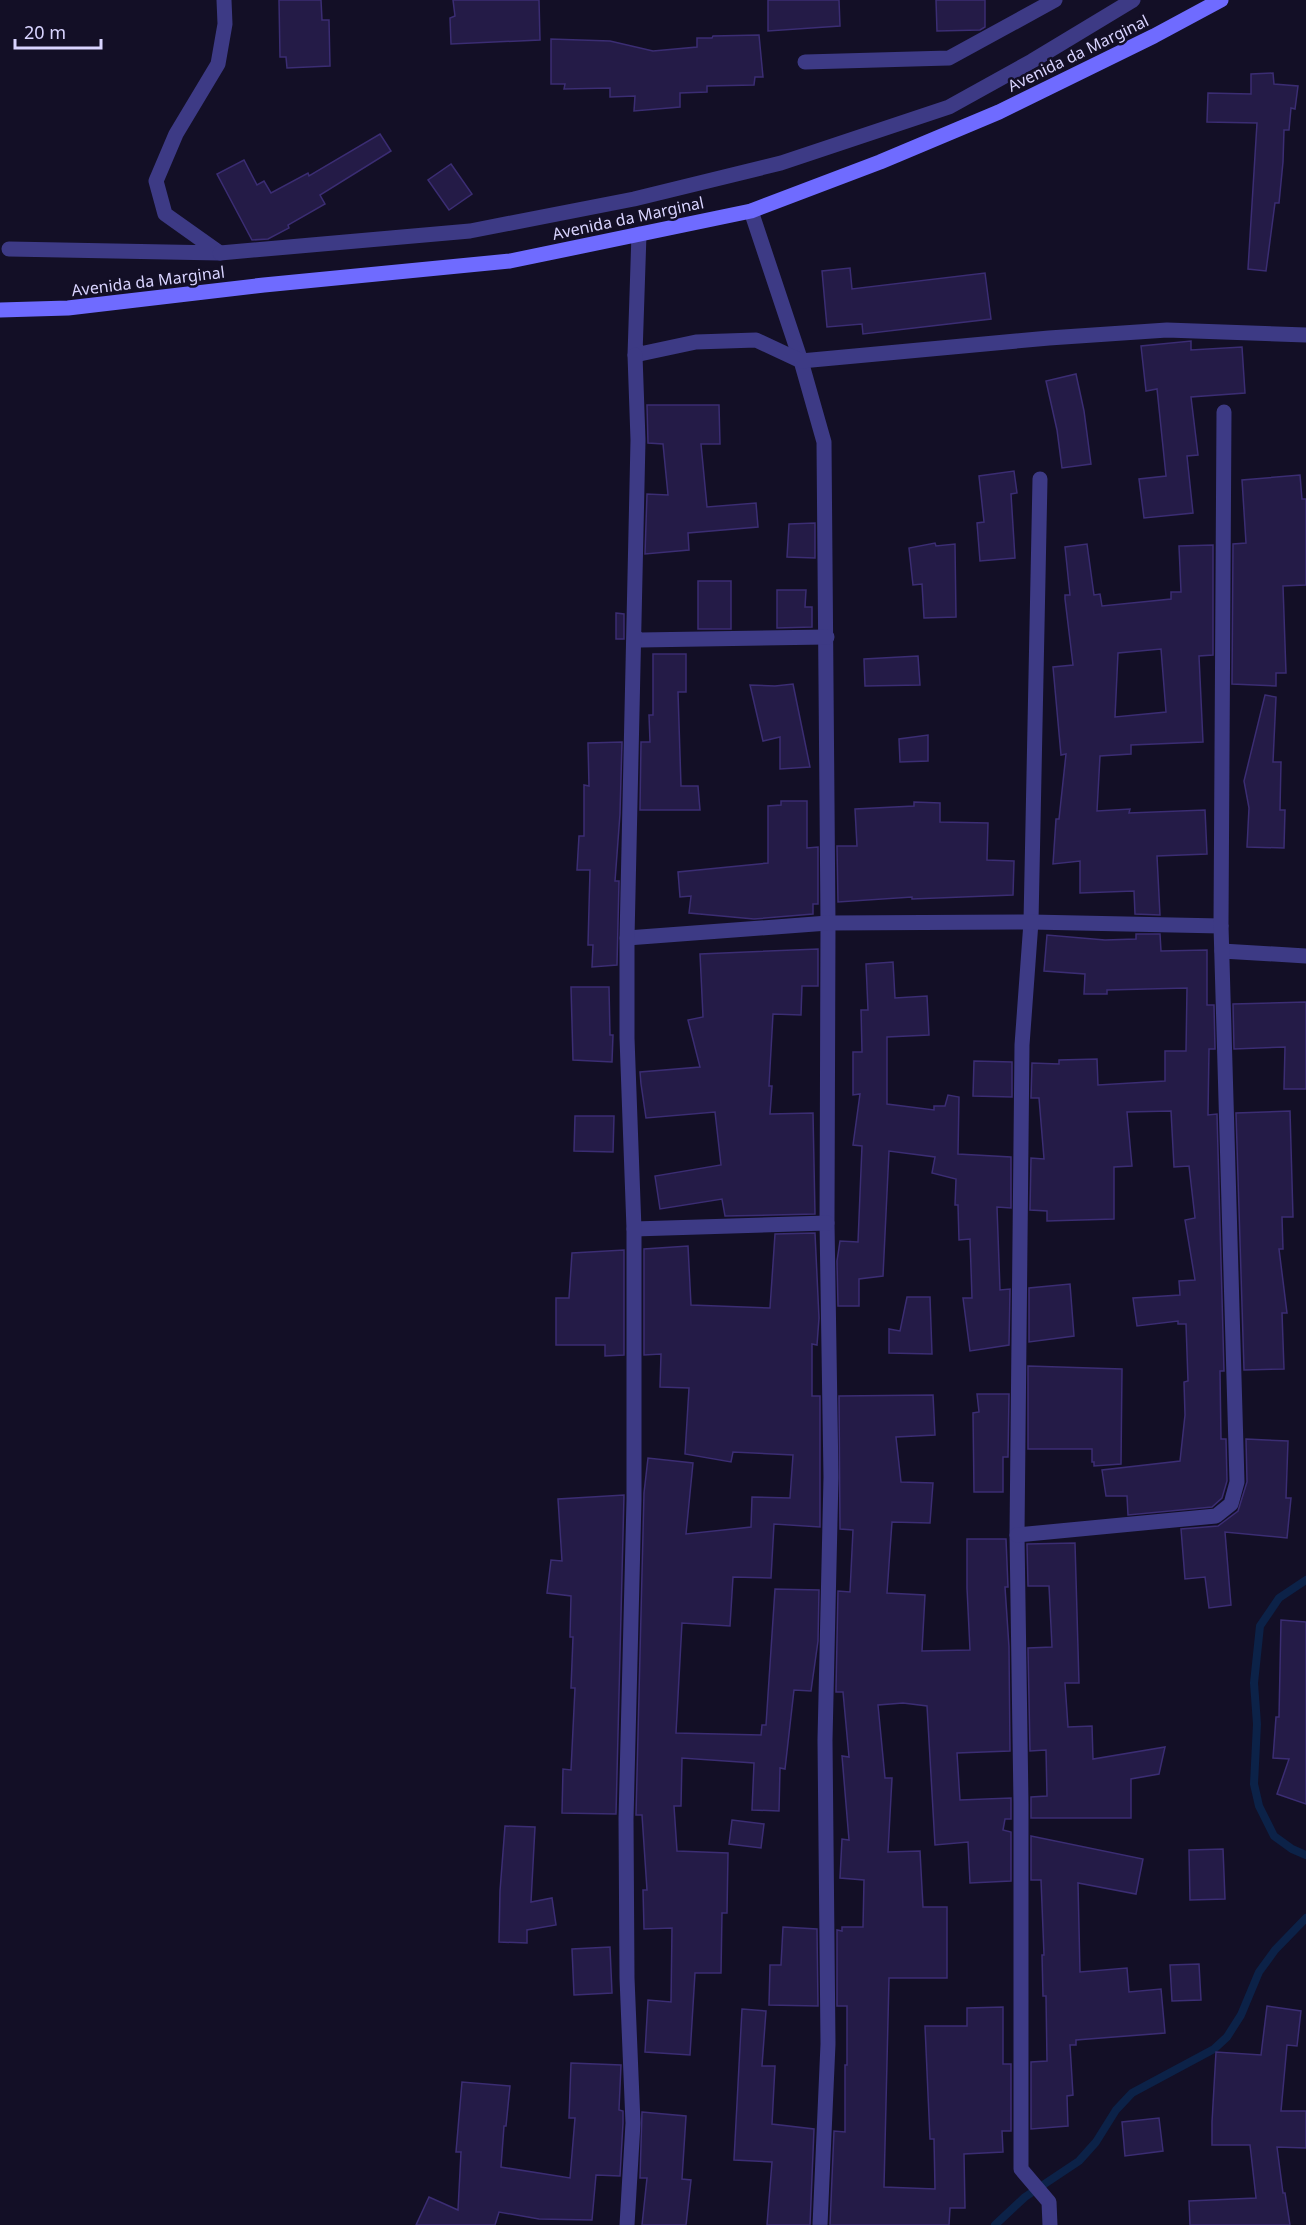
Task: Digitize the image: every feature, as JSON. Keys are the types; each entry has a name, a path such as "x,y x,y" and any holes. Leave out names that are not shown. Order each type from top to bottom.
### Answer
{"main road":[{"name":"Avenida da Marginal","path":"0,310 68,308 264,285 510,261 751,211 880,162 999,112 1154,36 1221,0"}],"street":[{"path":"220,254 165,214 156,181 176,134 218,64 225,24 224,0"},
{"path":"805,62 949,58 1055,0"},
{"path":"9,249 220,254 470,231 634,199 781,163 949,107 1032,61 1133,0"},
{"path":"751,211 801,362 824,442 827,637 827,1223 831,1477 825,1740 828,2044 820,2225"},
{"path":"627,2225 633,2124 627,1978 626,1819 634,1500 634,1229 627,1038 627,938 635,637 638,440 635,355 639,234"},
{"path":"635,355 696,342 756,340 801,362 1049,338 1167,330 1306,335"},
{"path":"1017,1535 1216,1516 1230,1504 1237,1482 1221,926 1224,412"},
{"path":"1040,479 1031,922 1022,1045 1017,1535 1021,1804 1021,2169 1049,2202 1050,2225"},
{"path":"635,637 640,640 827,637"},
{"path":"627,938 828,923 1031,922 1221,926"},
{"path":"1222,951 1306,956"},
{"path":"634,1229 827,1223"}],"building":[{"path":"279,0 321,0 322,20 329,20 330,66 287,68 286,57 280,57"},
{"path":"453,0 539,0 540,40 451,44 450,18 455,16"},
{"path":"768,0 839,0 840,26 768,31"},
{"path":"936,0 985,0 985,27 980,30 937,31"},
{"path":"759,35 763,77 755,77 754,85 707,86 707,92 680,93 680,107 634,111 635,96 610,97 610,88 564,89 565,84 551,84 551,39 610,41 653,51 697,47 697,38"},
{"path":"1273,73 1274,84 1298,86 1295,109 1291,108 1289,130 1284,130 1279,203 1275,203 1266,271 1248,269 1257,123 1207,122 1208,93 1251,94 1251,74"},
{"path":"380,134 391,151 320,195 325,204 268,239 252,240 217,174 244,160 257,185 264,181 271,193 308,173 309,176"},
{"path":"451,164 472,194 449,210 428,180"},
{"path":"850,268 852,289 985,273 991,319 863,334 862,324 827,327 822,271"},
{"path":"1191,341 1191,350 1242,347 1245,393 1191,397 1198,455 1187,456 1193,513 1144,518 1139,479 1166,476 1157,389 1146,391 1141,346"},
{"path":"1076,374 1084,411 1091,464 1062,468 1057,430 1046,381"},
{"path":"647,405 719,405 720,444 701,444 707,507 756,503 758,527 688,533 689,550 645,554 647,494 668,495 663,444 648,443"},
{"path":"1014,471 1017,493 1011,494 1015,558 980,561 977,523 984,522 979,476"},
{"path":"1300,475 1302,499 1306,499 1306,585 1283,586 1286,673 1276,673 1276,686 1232,684 1233,544 1246,543 1242,480"},
{"path":"815,523 815,558 787,557 789,524"},
{"path":"935,543 936,546 955,544 956,617 924,618 922,584 913,585 909,548"},
{"path":"1087,544 1094,595 1100,594 1102,606 1171,599 1171,592 1181,592 1179,546 1213,545 1213,655 1199,656 1203,742 1131,745 1131,754 1100,756 1097,811 1130,809 1129,813 1205,810 1207,854 1157,856 1160,915 1135,914 1134,891 1080,893 1080,861 1053,864 1056,819 1059,819 1066,754 1061,755 1053,667 1073,665 1065,599 1065,595 1070,595 1065,547","holes":["1161,649 1166,712 1115,717 1118,653"]},
{"path":"698,581 731,581 731,629 698,629"},
{"path":"777,590 806,590 805,607 812,607 812,627 777,628"},
{"path":"616,613 624,614 624,639 616,639"},
{"path":"653,654 686,654 686,692 678,692 681,786 698,786 700,810 640,810 641,742 650,742 649,715 653,715"},
{"path":"918,656 920,685 865,686 864,659"},
{"path":"793,684 810,767 780,769 780,737 763,741 750,685"},
{"path":"1265,695 1276,697 1273,762 1281,762 1280,810 1285,810 1284,848 1247,847 1249,808 1244,781"},
{"path":"928,735 928,761 900,762 899,739"},
{"path":"622,742 615,881 619,881 617,965 592,967 593,945 588,945 590,870 577,870 579,836 584,836 584,785 589,786 588,743"},
{"path":"781,801 807,801 807,848 818,847 818,904 813,904 813,914 754,919 689,913 691,896 680,897 678,872 768,863 768,806 781,805"},
{"path":"914,802 940,803 940,822 988,823 987,860 1014,861 1013,895 912,899 912,897 838,902 837,846 857,846 855,809 914,806"},
{"path":"1136,934 1160,934 1161,951 1207,950 1207,1005 1214,1005 1215,1049 1209,1049 1208,1115 1217,1114 1224,1371 1220,1371 1221,1439 1226,1439 1227,1481 1222,1498 1212,1507 1128,1515 1127,1496 1106,1496 1102,1470 1180,1461 1185,1415 1184,1382 1188,1381 1186,1324 1178,1324 1178,1321 1137,1326 1133,1298 1180,1295 1179,1281 1195,1280 1185,1220 1195,1218 1189,1166 1174,1167 1171,1111 1127,1112 1132,1166 1114,1167 1114,1219 1047,1221 1047,1211 1030,1210 1031,1158 1044,1159 1039,1098 1031,1098 1032,1063 1059,1064 1059,1060 1097,1059 1098,1085 1165,1081 1165,1051 1186,1051 1187,988 1107,990 1107,994 1084,994 1085,974 1044,971 1047,935 1105,940 1136,939"},
{"path":"818,949 818,986 802,986 801,1015 773,1014 769,1086 772,1086 770,1114 813,1113 815,1214 725,1216 722,1199 660,1209 655,1176 721,1165 715,1112 646,1118 641,1084 640,1072 700,1067 688,1020 703,1017 700,954"},
{"path":"893,962 895,998 927,996 929,1035 887,1037 887,1104 934,1110 934,1106 945,1106 948,1095 959,1097 958,1154 1011,1157 1011,1208 997,1207 1000,1290 1010,1289 1009,1345 970,1351 963,1298 972,1298 970,1239 959,1240 958,1205 955,1205 956,1179 932,1173 935,1157 889,1151 883,1276 859,1279 859,1306 838,1306 837,1261 840,1241 858,1242 862,1146 853,1145 860,1094 853,1095 853,1052 862,1052 861,1010 868,1010 866,964"},
{"path":"571,987 609,987 610,1035 613,1035 612,1062 573,1060"},
{"path":"1306,1002 1306,1089 1284,1089 1285,1047 1234,1049 1233,1004"},
{"path":"974,1061 1012,1062 1012,1097 973,1096"},
{"path":"1290,1111 1293,1217 1282,1217 1283,1249 1279,1249 1287,1313 1282,1313 1284,1369 1244,1370 1236,1113"},
{"path":"575,1116 614,1116 613,1152 574,1151"},
{"path":"815,1233 819,1318 817,1345 812,1344 812,1396 820,1396 820,1527 774,1524 771,1578 733,1577 730,1626 682,1623 676,1733 761,1735 762,1725 766,1725 775,1589 819,1590 818,1641 811,1691 794,1690 785,1769 780,1768 779,1811 752,1810 754,1763 682,1758 681,1806 674,1806 677,1851 728,1853 727,1913 722,1913 721,1973 695,1973 690,2055 645,2052 648,2000 671,2002 672,1928 644,1929 643,1890 647,1890 642,1815 636,1815 644,1493 648,1458 693,1463 686,1534 751,1527 752,1497 790,1498 793,1455 733,1452 731,1462 685,1454 689,1388 660,1387 661,1354 644,1355 644,1249 688,1246 691,1305 770,1308 775,1234"},
{"path":"624,1250 624,1355 605,1356 605,1345 556,1345 556,1298 569,1298 572,1253"},
{"path":"1070,1284 1074,1336 1029,1342 1029,1288"},
{"path":"907,1297 930,1297 932,1354 889,1353 889,1329 900,1331"},
{"path":"1028,1366 1122,1369 1121,1464 1094,1466 1092,1449 1028,1449"},
{"path":"977,1394 1009,1394 1008,1457 1003,1457 1003,1492 974,1492 973,1413 979,1412"},
{"path":"933,1395 935,1435 896,1437 901,1482 933,1483 930,1523 892,1522 887,1593 925,1595 922,1651 970,1650 967,1539 1006,1539 1008,1587 1005,1587 1009,1647 1010,1751 957,1753 960,1800 1011,1798 1011,1819 1005,1819 1003,1830 1011,1832 1011,1881 970,1883 968,1842 935,1845 927,1706 903,1703 878,1705 885,1778 892,1778 888,1852 920,1851 923,1907 947,1907 947,1978 889,1978 884,2187 935,2189 934,2139 930,2139 925,2026 967,2026 967,2008 1003,2007 1003,2064 1011,2064 1011,2131 1002,2131 1003,2152 964,2154 965,2208 950,2208 949,2225 830,2225 834,2131 845,2132 845,2065 847,2065 847,2006 837,2006 837,1930 842,1931 842,1927 863,1927 864,1880 840,1878 842,1839 849,1840 842,1756 849,1757 843,1692 836,1692 838,1591 850,1592 853,1530 840,1529 839,1396"},
{"path":"1246,1439 1288,1441 1286,1498 1291,1498 1287,1538 1225,1532 1231,1605 1209,1608 1205,1577 1185,1579 1181,1529 1218,1526 1238,1511 1247,1482"},
{"path":"624,1495 616,1814 562,1813 563,1769 571,1770 575,1688 571,1688 573,1637 570,1637 571,1596 547,1593 551,1560 562,1561 558,1499"},
{"path":"1075,1543 1079,1683 1065,1683 1068,1727 1092,1726 1093,1759 1165,1747 1159,1774 1131,1779 1131,1818 1031,1818 1031,1797 1047,1796 1046,1750 1030,1751 1028,1648 1052,1647 1049,1586 1028,1586 1027,1544"},
{"path":"1281,1620 1306,1622 1306,1804 1277,1794 1289,1759 1273,1758 1276,1717 1279,1717"},
{"path":"732,1820 764,1824 761,1848 729,1844"},
{"path":"505,1826 535,1827 531,1902 552,1898 556,1925 527,1930 527,1943 499,1942"},
{"path":"1031,1836 1143,1859 1136,1894 1078,1883 1080,1972 1127,1968 1129,1992 1161,1989 1165,2033 1076,2040 1076,2045 1070,2045 1073,2095 1067,2096 1068,2126 1031,2129 1031,2062 1047,2061 1046,1996 1043,1996 1041,1880 1031,1880"},
{"path":"1223,1849 1225,1899 1190,1900 1189,1850"},
{"path":"783,1927 817,1929 818,2006 769,2005 770,1965 781,1965"},
{"path":"610,1947 612,1993 574,1995 572,1949"},
{"path":"1199,1964 1201,2000 1172,2001 1170,1965"},
{"path":"1267,2006 1301,2011 1297,2046 1287,2045 1281,2111 1306,2111 1306,2148 1277,2147 1290,2225 1190,2225 1189,2201 1256,2198 1250,2145 1212,2145 1216,2052 1261,2055"},
{"path":"742,2009 766,2011 762,2066 775,2066 772,2124 814,2129 810,2225 767,2225 772,2162 734,2160"},
{"path":"571,2063 621,2065 619,2110 623,2111 623,2123 620,2176 596,2175 592,2220 539,2219 499,2212 495,2225 416,2225 429,2197 458,2210 461,2152 456,2152 462,2082 510,2086 501,2167 570,2178 575,2118 569,2118"},
{"path":"642,2112 686,2116 682,2179 691,2180 686,2225 642,2225 647,2178 640,2178"},
{"path":"1159,2118 1163,2151 1125,2156 1122,2122"}],"waterway":[{"path":"1306,1580 1279,1598 1260,1626 1254,1683 1257,1724 1254,1784 1259,1806 1274,1836 1292,1849 1306,1855"},
{"path":"995,2225 1025,2197 1079,2161 1096,2142 1116,2110 1132,2093 1214,2049 1227,2037 1241,2015 1259,1972 1275,1950 1306,1918"}]}
